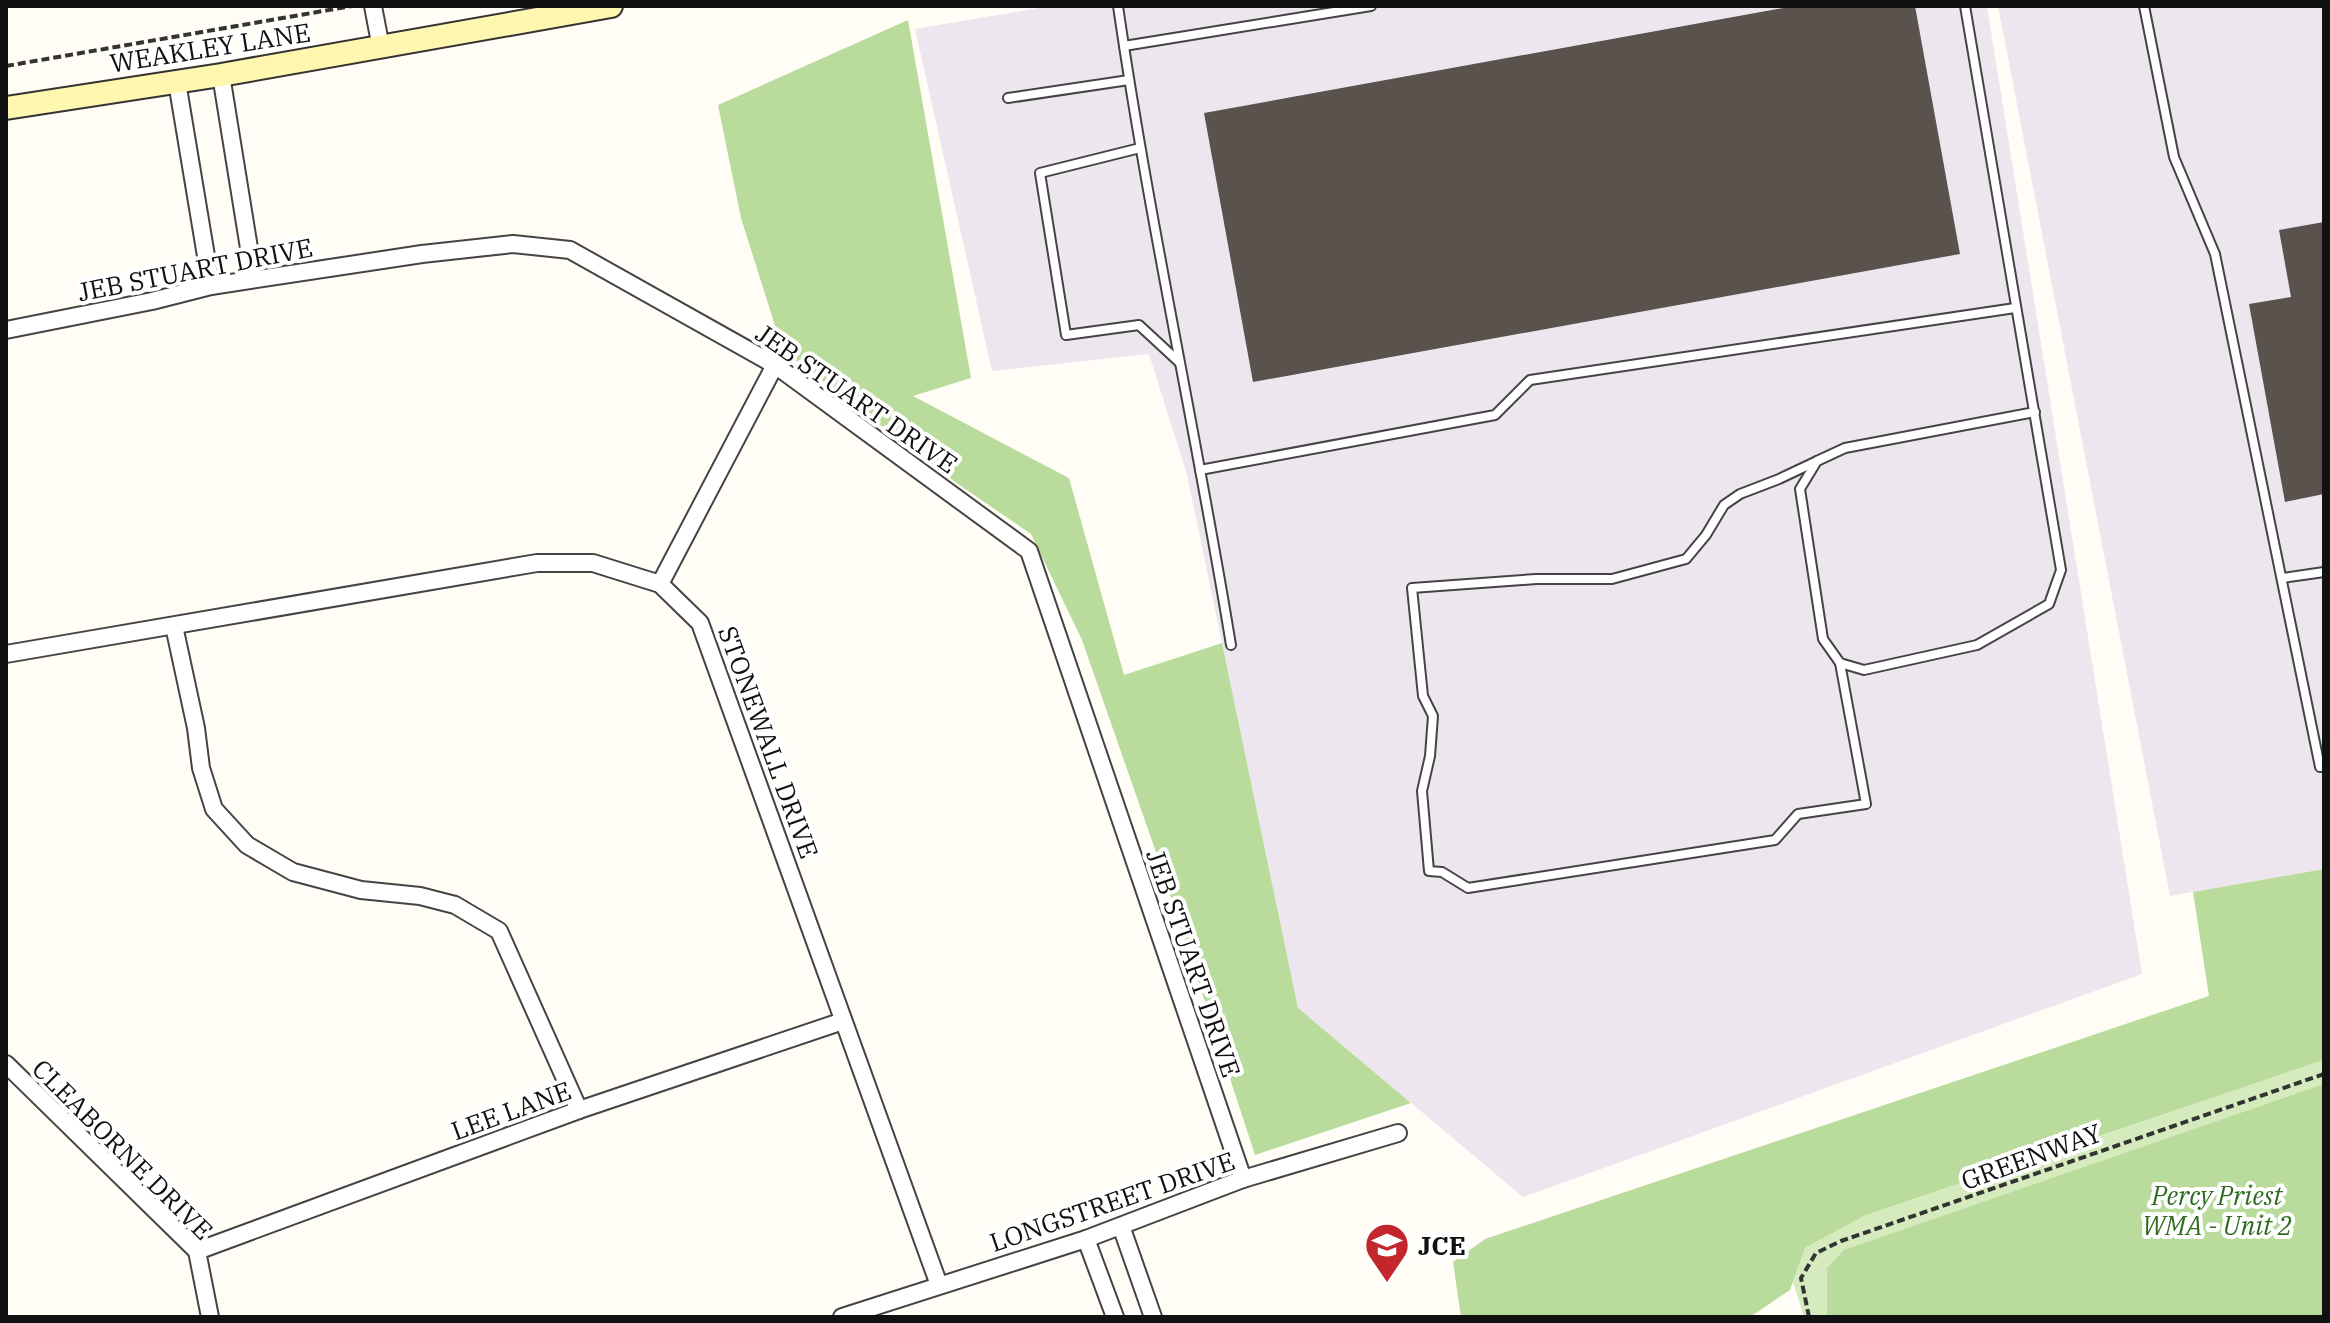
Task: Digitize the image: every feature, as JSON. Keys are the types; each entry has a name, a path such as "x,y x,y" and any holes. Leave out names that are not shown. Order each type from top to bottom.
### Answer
{"main road":[{"name":"WEAKLEY LANE","path":"6,108 221,75 611,6"}],"street":[{"path":"373,6 381,48"},
{"path":"221,75 254,279"},
{"path":"177,82 211,286"},
{"name":"JEB STUART DRIVE","path":"6,330 211,286 513,244 570,250 775,365 1029,551 1243,1179"},
{"path":"660,584 775,365"},
{"name":"STONEWALL DRIVE","path":"6,654 537,563 593,563 660,584 700,623 939,1285"},
{"path":"174,626 196,728 201,768 214,809 247,845 293,872 361,890 420,896 455,905 499,931 579,1110"},
{"name":"LEE LANE","path":"197,1251 579,1110 843,1021"},
{"name":"CLEABORNE DRIVE","path":"6,1064 197,1251 210,1317"},
{"name":"LONGSTREET DRIVE","path":"842,1317 1086,1239 1243,1179 1398,1133"},
{"path":"1121,1226 1153,1317"},
{"path":"1086,1239 1115,1317"}],"lane":[{"path":"1118,6 1140,148 1231,645"},
{"path":"1124,46 1371,6"},
{"path":"1840,663 1864,670 1977,645 2049,604 2061,570 1965,6"},
{"path":"2144,6 2174,157 2215,254 2320,767 2324,766"},
{"path":"1008,98 1129,80"},
{"path":"1140,148 1040,173 1066,335 1139,325 1180,363"},
{"path":"1200,470 1495,415 1530,380 2015,308"},
{"path":"1817,461 1800,489 1823,639 1840,663 1866,804 1798,814 1775,840 1468,888 1442,872 1429,871 1422,791 1430,756 1433,716 1423,696 1412,588 1536,579 1612,579 1686,559 1706,535 1724,505 1740,494 1845,448 2035,412"},
{"path":"2283,578 2324,572"}],"path":[{"path":"6,66 352,6"},
{"name":"GREENWAY","path":"1809,1317 1801,1278 1816,1253 1841,1241 2324,1074"}],"shaded area":[{"path":"1050,6 1987,6 2142,974 1523,1197 1298,1008 1187,475 1149,354 992,371 915,29"},
{"path":"1998,6 2324,6 2324,869 2170,896"}],"green space":[{"path":"908,20 971,378 913,396 1069,478 1124,675 1222,643 1298,1008 1411,1103 1255,1155 1158,858 1082,640 1031,534 958,484 783,351 741,218 718,105"},
{"path":"2324,869 2324,1060 1866,1215 1805,1248 1790,1290 1750,1317 1461,1317 1453,1262 1485,1239 2209,996 2193,892"},
{"name":"Percy Priest WMA - Unit 2","path":"2324,1060 2324,1317 1804,1317 1793,1282 1805,1248 1866,1215"},
{"name":"Percy Priest WMA - Unit 2","path":"2324,1084 2324,1317 1827,1317 1827,1268 1844,1250"}],"building":[{"path":"1794,6 1915,6 1960,254 1253,382 1204,113"},
{"path":"2324,222 2324,494 2285,502 2249,304 2291,297 2279,230"}],"place":[{"name":"JCE","path":"1387,1284"}]}
